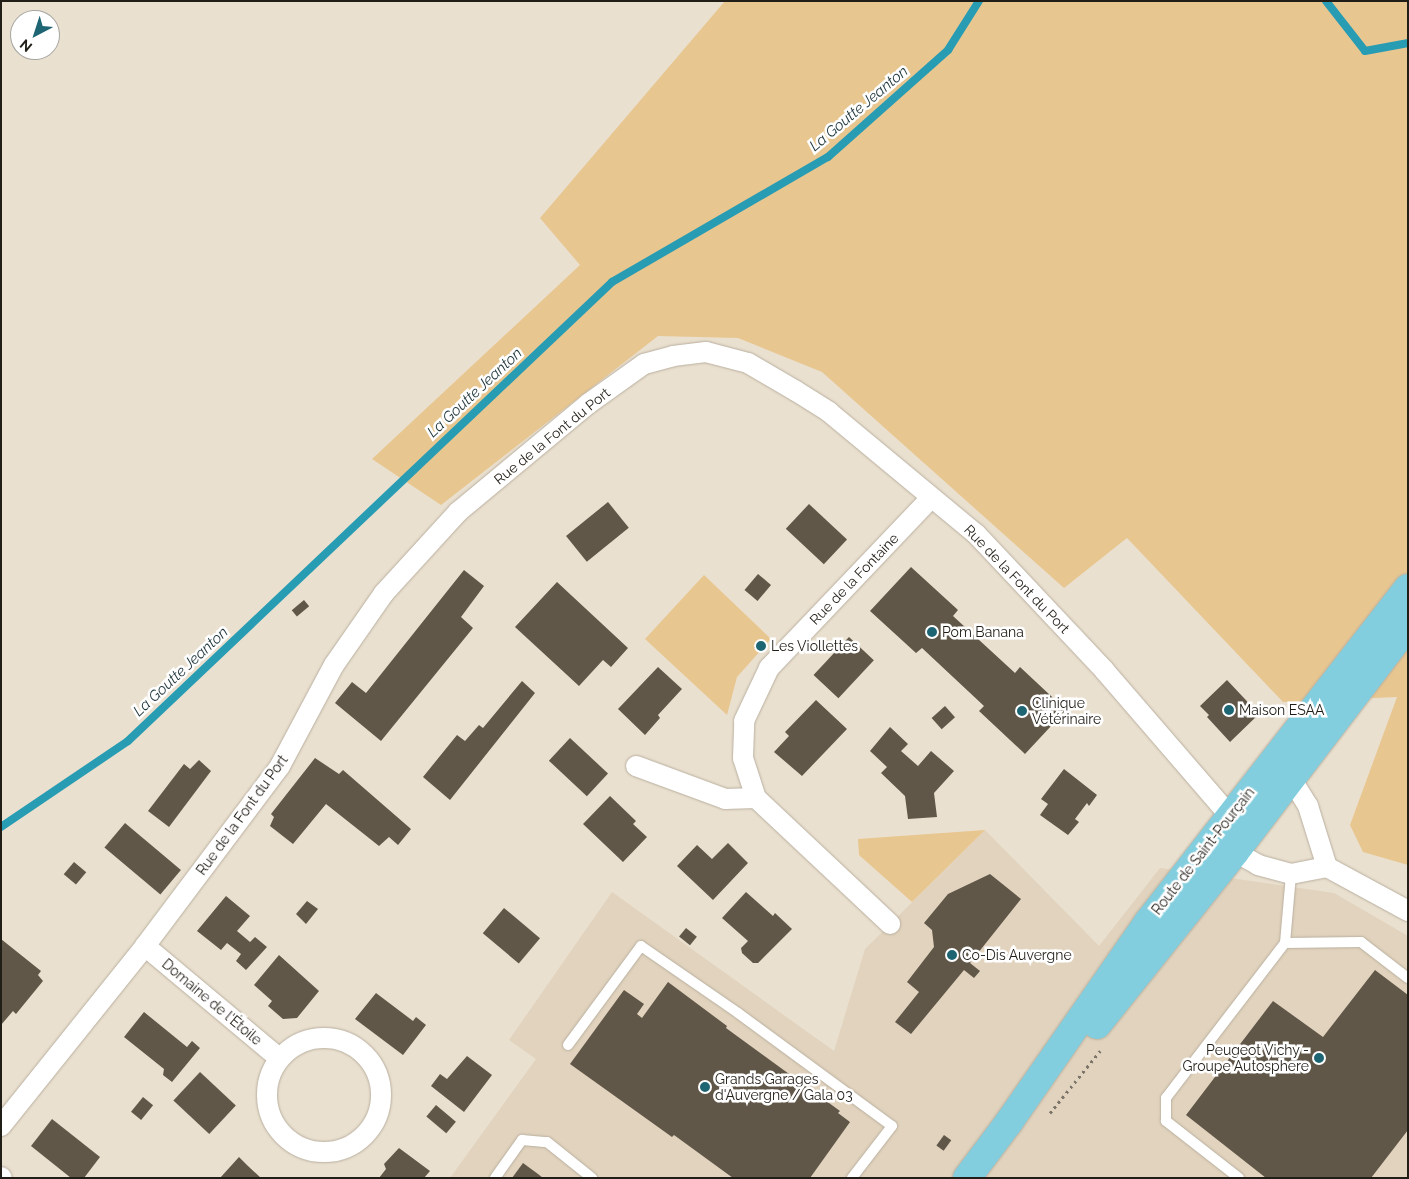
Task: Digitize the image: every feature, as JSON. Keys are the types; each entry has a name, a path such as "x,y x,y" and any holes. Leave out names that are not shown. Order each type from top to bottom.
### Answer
{"main road":[{"name":"Route de Saint-Pourçain","path":"1009,1122 1070,1059 1235,852 1280,772 1408,588"},
{"name":"Route de Saint-Pourçain","path":"967,1178 1009,1122 1148,922 1230,816 1280,772 1408,626"}],"street":[{"name":"Rue de la Font du Port","path":"1,1126 145,946 280,766 334,665 384,593 458,512 588,404 644,364 673,356 706,352 748,363 829,412 976,534 1014,572 1104,670 1230,816"},
{"name":"Rue de la Fontaine","path":"890,924 756,798 743,758 744,721 769,668 931,498"},
{"path":"636,766 725,799 756,798"},
{"path":"1280,772 1308,806 1328,867"},
{"path":"1230,816 1235,852 1258,865 1291,874 1328,867 1408,912"},
{"name":"Domaine de l'Étoile","path":"145,946 279,1058"},
{"path":"314,1038 340,1039 365,1054 380,1077 382,1100 374,1125 354,1145 322,1153 302,1149 281,1133 267,1108 268,1079 279,1058 297,1043 314,1038"}],"lane":[{"path":"1238,1178 1166,1122 1166,1098 1285,944 1291,874"},
{"path":"1285,944 1361,942 1408,978"},
{"path":"568,1045 641,946 738,1013 892,1126 852,1178"},
{"path":"495,1178 522,1140 547,1142 592,1178"}],"shaded area":[{"path":"725,1 1408,1 1408,865 1363,852 1350,825 1397,697 1283,702 1127,538 1064,588 822,372 738,338 658,336 441,505 372,459 580,265 540,218"},
{"path":"704,575 771,639 737,677 727,715 645,639"},
{"path":"985,830 1099,946 1160,868 1334,893 1408,936 1408,1178 450,1178 536,1059 509,1040 612,892 834,1051 865,949"},
{"path":"985,830 912,902 859,855 858,839"}],"building":[{"path":"608,502 629,528 587,562 566,536"},
{"path":"809,504 847,539 824,564 786,529"},
{"name":"Pom Banana","path":"911,567 958,610 953,616 1015,673 1020,667 1066,710 1025,754 979,711 984,706 922,648 916,653 870,611"},
{"path":"464,570 484,586 461,617 473,628 381,741 335,703 352,682 366,693"},
{"path":"758,574 771,585 758,601 745,590"},
{"path":"557,582 628,648 611,667 603,660 579,686 515,627"},
{"path":"304,600 309,606 297,616 292,610"},
{"path":"849,637 874,660 838,698 814,675"},
{"name":"Les Viollettes","path":"761,639 767,644 760,653 754,647"},
{"path":"658,667 682,689 658,715 660,718 645,735 618,709"},
{"name":"Maison ESAA","path":"1227,680 1259,714 1230,742 1207,717 1209,715 1200,706"},
{"path":"522,681 535,693 450,800 423,777 457,735 465,741 479,725 483,728"},
{"path":"816,700 847,729 802,776 774,752 789,736 785,732"},
{"path":"945,706 955,717 942,729 932,718"},
{"path":"890,727 908,744 901,751 918,766 931,751 954,771 934,793 937,817 908,819 905,796 881,773 887,767 870,751"},
{"path":"570,738 608,773 587,796 549,761"},
{"path":"315,758 339,774 343,770 411,829 398,845 389,837 379,846 326,804 293,844 270,826 274,817 271,814"},
{"path":"199,760 211,771 169,827 148,811 184,764 190,769"},
{"path":"1064,769 1097,795 1089,806 1087,803 1075,819 1079,822 1068,835 1040,815 1048,804 1041,799"},
{"path":"610,796 636,821 633,824 647,837 623,862 583,824"},
{"path":"125,823 181,870 160,894 104,848"},
{"path":"728,843 748,863 713,900 677,866 697,845 712,859"},
{"path":"74,862 86,872 76,885 64,874"},
{"name":"Co-Dis Auvergne","path":"990,874 1021,899 970,963 980,971 974,978 964,970 911,1034 895,1022 919,992 907,982 934,947 932,930 924,923 948,894"},
{"path":"746,892 773,916 775,913 792,929 758,963 753,963 742,953 741,948 748,941 722,918"},
{"path":"226,896 250,916 237,931 250,942 255,937 267,947 246,970 236,961 241,954 227,943 221,950 197,931"},
{"path":"307,901 318,909 306,924 296,914"},
{"path":"504,908 540,938 519,963 483,933"},
{"path":"686,928 697,937 690,945 679,937"},
{"path":"1,939 41,971 38,975 43,981 16,1014 13,1011 1,1025"},
{"path":"279,955 319,991 297,1018 283,1019 268,1006 272,1001 254,985"},
{"name":"Peugeot Vichy - Groupe Autosphere","path":"1375,970 1408,995 1408,1130 1371,1178 1266,1178 1186,1115 1273,1001 1323,1037"},
{"name":"Grands Garages d'Auvergne / Gala 03","path":"668,982 727,1026 726,1028 840,1111 838,1113 850,1122 810,1178 733,1178 570,1064 624,990 644,1004 637,1014 642,1018"},
{"path":"376,993 413,1021 416,1017 426,1025 403,1055 355,1019"},
{"path":"144,1012 187,1047 192,1041 200,1048 172,1082 163,1075 164,1069 124,1037"},
{"path":"467,1056 492,1075 464,1112 431,1086 440,1074 447,1079"},
{"path":"200,1072 236,1105 209,1134 173,1101"},
{"path":"143,1097 153,1105 141,1120 131,1112"},
{"path":"436,1105 456,1122 446,1133 426,1116"},
{"path":"52,1119 100,1157 84,1178 71,1178 31,1146"},
{"path":"944,1135 951,1140 944,1151 936,1146"},
{"path":"399,1148 430,1171 424,1178 379,1178 386,1169 384,1164"},
{"path":"239,1157 248,1166 261,1178 220,1178"},
{"path":"523,1163 538,1174 543,1178 512,1178"}],"waterway":[{"name":"La Goutte Jeanton","path":"1,827 128,741 612,282 828,157 948,50 979,1"},
{"name":"La Goutte Jeanton","path":"1326,1 1365,51 1408,43"}],"place":[{"name":"Pom Banana","path":"932,632"},
{"name":"Les Viollettes","path":"761,646"},
{"name":"Maison ESAA","path":"1229,710"},
{"name":"Clinique Vétérinaire","path":"1022,711"},
{"name":"Co-Dis Auvergne","path":"952,955"},
{"name":"Peugeot Vichy - Groupe Autosphere","path":"1319,1058"},
{"name":"Grands Garages d'Auvergne / Gala 03","path":"705,1087"}]}
